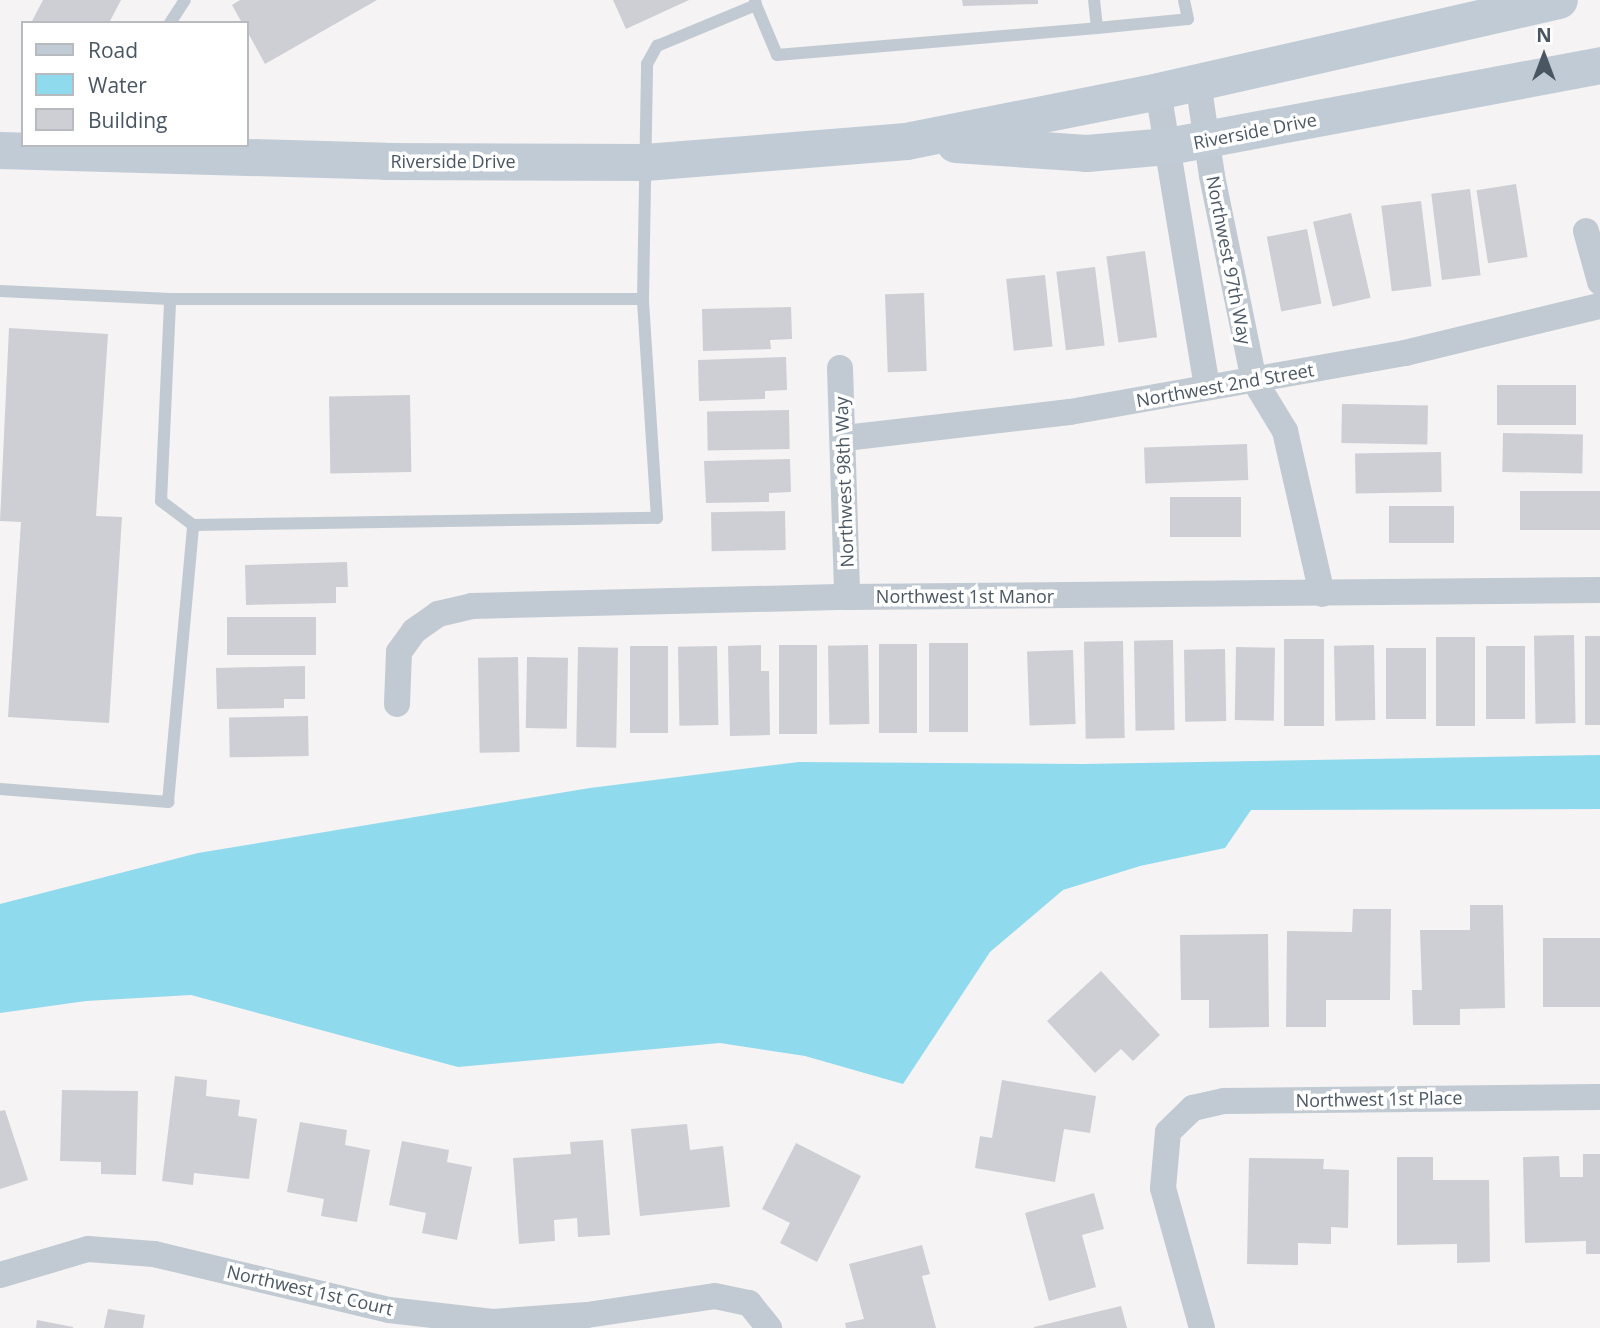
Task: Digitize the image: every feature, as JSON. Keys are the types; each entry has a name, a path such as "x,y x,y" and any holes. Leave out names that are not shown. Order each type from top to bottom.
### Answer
{"street":[{"name":"Riverside Drive","path":"0,150 132,150 645,162 905,141 1158,91 1559,0"},
{"name":"Riverside Drive","path":"905,141 1086,153 1168,146 1600,65"},
{"name":"Northwest 97th Way","path":"1199,82 1207,140 1254,380 1285,431 1322,594"},
{"path":"1158,91 1207,387"},
{"path":"1586,232 1600,282"},
{"name":"Northwest 2nd Street","path":"845,438 1070,412 1405,354 1600,306"},
{"name":"Northwest 98th Way","path":"840,368 845,438 847,597"},
{"name":"Northwest 1st Manor","path":"397,704 399,652 414,631 438,614 472,606 847,597 1600,590"},
{"name":"Northwest 1st Place","path":"1202,1328 1163,1188 1168,1132 1193,1108 1224,1101 1600,1097"},
{"name":"Northwest 1st Court","path":"0,1275 88,1249 154,1254 389,1310 492,1322 587,1315 715,1296 750,1303 769,1328"}],"lane":[{"path":"171,21 185,0"},
{"path":"1094,0 1097,28"},
{"path":"170,299 161,501 193,526 657,518 643,299 647,64 657,46 755,2 777,55 1188,19 1184,0"},
{"path":"0,291 170,299 643,299"},
{"path":"0,789 168,802 193,526"}],"water":[{"path":"1600,755 1600,809 1251,810 1225,848 1140,866 1063,890 990,952 903,1084 805,1056 720,1043 458,1067 191,995 86,1001 0,1013 0,904 198,853 590,788 799,762 1083,764"}],"building":[{"path":"43,0 121,0 110,21 32,21"},
{"path":"240,0 377,0 265,64 248,33 248,21 241,21 232,5"},
{"path":"613,0 689,0 626,29"},
{"path":"962,0 1038,0 1038,4 963,6"},
{"path":"1516,184 1528,257 1488,263 1476,190"},
{"path":"1470,189 1481,275 1442,280 1431,194"},
{"path":"1421,201 1431,286 1392,291 1381,206"},
{"path":"1351,213 1371,298 1333,307 1313,222"},
{"path":"1307,229 1322,304 1281,311 1267,237"},
{"path":"1145,251 1157,337 1118,343 1106,256"},
{"path":"1095,267 1105,345 1066,350 1056,272"},
{"path":"1045,275 1053,347 1014,351 1006,279"},
{"path":"924,293 927,371 888,372 885,294"},
{"path":"791,307 792,339 770,340 771,349 703,351 702,309"},
{"path":"9,328 108,334 96,516 122,517 109,723 8,717 21,522 0,521"},
{"path":"786,357 787,390 765,391 765,399 699,401 698,360"},
{"path":"1497,385 1576,385 1576,425 1497,425"},
{"path":"410,395 411,472 330,473 329,396"},
{"path":"1342,404 1428,406 1427,444 1341,443"},
{"path":"789,410 790,449 708,450 707,411"},
{"path":"1503,433 1583,434 1582,473 1502,472"},
{"path":"1247,444 1248,480 1145,484 1144,448"},
{"path":"1441,452 1442,492 1356,493 1355,454"},
{"path":"790,459 791,492 769,493 769,502 706,503 704,461"},
{"path":"1520,491 1600,491 1600,530 1520,530"},
{"path":"1170,497 1241,497 1241,537 1170,537"},
{"path":"1389,506 1454,506 1454,543 1389,543"},
{"path":"785,511 786,550 712,551 711,512"},
{"path":"347,562 348,587 336,587 336,603 246,605 245,565"},
{"path":"227,617 316,617 316,655 227,655"},
{"path":"1574,635 1576,723 1536,724 1534,636"},
{"path":"1585,636 1600,636 1600,725 1585,725"},
{"path":"1436,637 1475,637 1475,726 1436,726"},
{"path":"1284,639 1324,639 1324,726 1284,726"},
{"path":"1173,640 1175,730 1136,731 1134,641"},
{"path":"1123,641 1125,738 1086,739 1084,642"},
{"path":"929,643 968,643 968,732 929,732"},
{"path":"879,644 917,644 917,733 879,733"},
{"path":"761,645 761,671 769,671 770,735 730,736 728,646"},
{"path":"779,645 817,645 817,734 779,734"},
{"path":"868,645 869,724 829,725 828,646"},
{"path":"1374,645 1375,720 1335,721 1334,646"},
{"path":"630,646 668,646 668,733 630,733"},
{"path":"717,646 718,725 679,726 678,647"},
{"path":"1486,646 1525,646 1525,719 1486,719"},
{"path":"578,647 618,648 616,748 576,747"},
{"path":"1236,647 1275,648 1274,721 1235,720"},
{"path":"1386,648 1426,648 1426,719 1386,719"},
{"path":"1225,649 1226,721 1185,722 1184,650"},
{"path":"1073,650 1076,724 1030,726 1027,652"},
{"path":"518,657 520,752 480,753 478,658"},
{"path":"527,657 568,658 567,729 526,728"},
{"path":"305,666 305,699 284,699 284,708 217,709 216,668"},
{"path":"308,716 309,756 230,757 229,717"},
{"path":"1470,905 1503,905 1505,1008 1460,1009 1460,1025 1413,1025 1412,990 1422,990 1420,930 1470,930"},
{"path":"1353,909 1391,909 1390,1000 1326,1000 1326,1027 1286,1027 1287,931 1352,932"},
{"path":"1268,934 1269,1027 1209,1028 1209,1000 1181,1000 1180,935"},
{"path":"1543,938 1600,938 1600,1007 1543,1007"},
{"path":"1101,971 1160,1035 1133,1061 1121,1049 1095,1073 1047,1021"},
{"path":"175,1076 207,1080 206,1096 240,1100 238,1116 257,1119 249,1179 194,1173 193,1185 162,1181"},
{"path":"1002,1080 1096,1096 1090,1133 1064,1129 1055,1182 975,1168 980,1136 992,1138"},
{"path":"62,1090 138,1091 136,1175 101,1174 101,1162 60,1161"},
{"path":"5,1110 28,1180 0,1189 0,1111"},
{"path":"300,1122 347,1130 345,1145 370,1150 357,1222 321,1216 324,1199 287,1192"},
{"path":"687,1124 690,1150 723,1146 730,1207 640,1216 631,1129"},
{"path":"603,1140 610,1235 578,1237 577,1218 554,1220 555,1241 519,1244 513,1158 571,1154 570,1142"},
{"path":"402,1141 449,1150 447,1162 472,1167 457,1240 422,1233 426,1213 389,1205"},
{"path":"796,1143 861,1176 817,1262 780,1243 790,1223 762,1209"},
{"path":"1583,1154 1600,1154 1600,1254 1586,1254 1586,1241 1525,1243 1523,1157 1559,1156 1560,1177 1583,1177"},
{"path":"1397,1157 1433,1157 1433,1180 1489,1180 1490,1262 1457,1263 1457,1244 1397,1245"},
{"path":"1249,1158 1324,1159 1323,1169 1349,1170 1348,1228 1331,1227 1331,1244 1298,1243 1298,1265 1247,1264"},
{"path":"1094,1193 1104,1229 1082,1235 1096,1287 1049,1301 1025,1213"},
{"path":"922,1245 930,1274 922,1276 936,1328 846,1328 845,1323 864,1319 849,1264"},
{"path":"1121,1306 1127,1328 1034,1328 1034,1327"},
{"path":"108,1309 145,1315 143,1328 104,1328"},
{"path":"37,1320 73,1327 73,1328 36,1328"}]}
